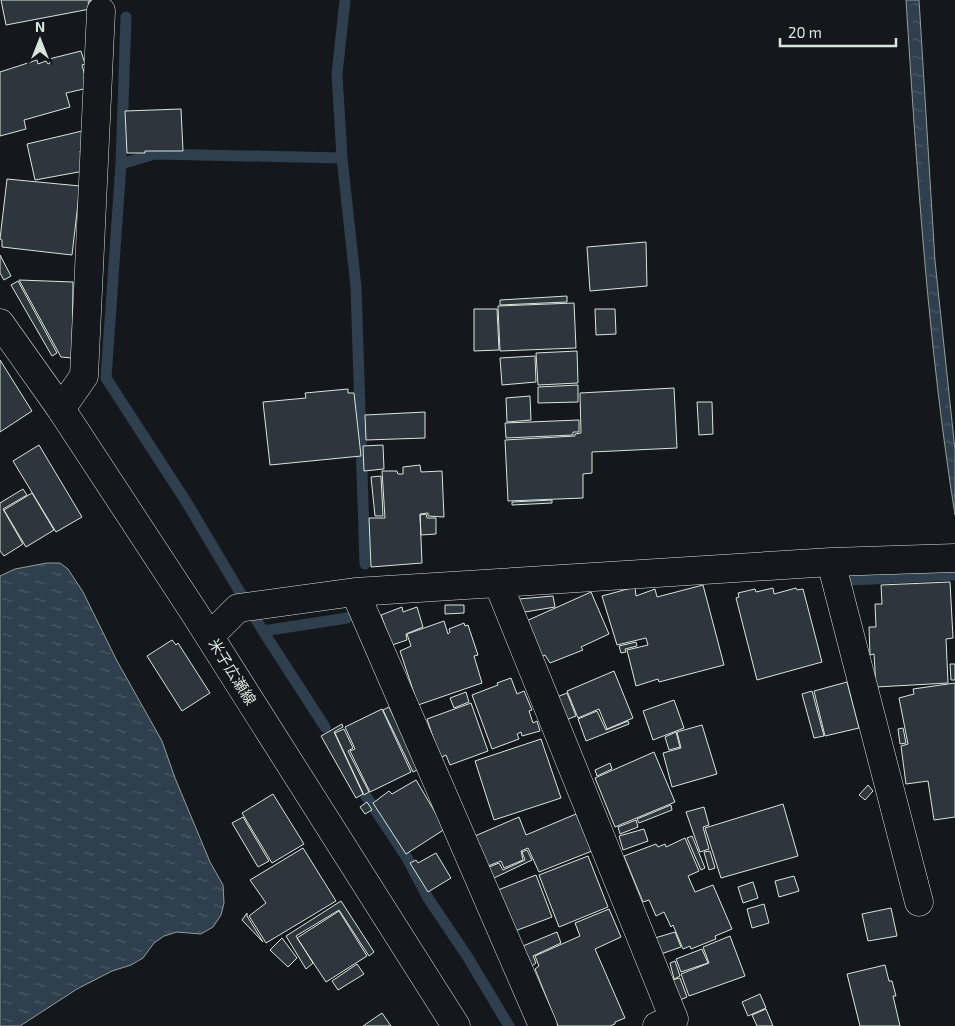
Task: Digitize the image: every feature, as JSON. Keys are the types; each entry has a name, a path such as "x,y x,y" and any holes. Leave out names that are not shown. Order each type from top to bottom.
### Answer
{"street":[{"path":"61,409 84,376 101,11"},
{"name":"米子広瀬線","path":"0,323 61,409 210,636 456,1026"},
{"path":"210,636 238,608 355,592 831,562 955,558"},
{"path":"831,562 919,902"},
{"path":"498,583 674,1019 657,1026"},
{"path":"355,592 543,1026"}],"water":[{"path":"906,0 919,0 935,261 955,450 955,515 924,259"},
{"path":"47,563 60,563 68,569 83,592 117,661 162,741 175,778 210,862 223,885 224,903 221,915 213,927 201,934 177,932 164,936 154,943 143,958 77,989 20,1026 0,1026 0,576 15,569"}],"building":[{"path":"1,0 92,0 88,2 90,9 6,25"},
{"path":"81,51 85,64 82,65 88,88 66,93 70,107 24,120 26,129 0,136 0,72 37,60 38,64 46,61 48,64 50,63 49,59"},
{"path":"181,109 183,151 127,153 125,111"},
{"path":"82,131 86,150 80,151 84,171 35,180 27,144"},
{"path":"7,179 80,186 72,255 2,247 2,240 0,239"},
{"path":"646,242 647,286 590,291 587,247"},
{"path":"0,255 11,276 4,280 0,273"},
{"path":"19,280 73,282 72,358 61,357"},
{"path":"18,281 57,353 52,356 11,285"},
{"path":"567,296 567,302 500,305 500,300"},
{"path":"574,303 576,348 500,351 498,306"},
{"path":"474,309 497,309 499,350 474,351"},
{"path":"595,309 615,309 616,334 596,335"},
{"path":"577,351 578,383 538,385 536,353"},
{"path":"535,356 536,382 502,385 500,358"},
{"path":"0,360 32,411 0,432"},
{"path":"578,385 578,402 538,403 538,387"},
{"path":"674,388 677,448 592,452 592,473 583,474 583,498 508,501 505,440 575,436 575,434 581,433 580,393"},
{"path":"348,389 348,393 354,393 361,456 270,465 263,402 306,398 305,393"},
{"path":"530,396 531,420 507,422 506,398"},
{"path":"697,402 712,402 713,434 699,435"},
{"path":"425,412 425,438 366,440 365,415"},
{"path":"579,420 579,432 573,432 573,435 506,438 505,423"},
{"path":"39,445 82,517 56,532 13,461"},
{"path":"383,445 384,469 364,471 363,446"},
{"path":"420,465 421,472 442,471 444,517 428,516 428,513 420,514 422,563 371,567 369,518 385,518 382,471 397,471 398,474 403,474 403,467"},
{"path":"381,476 383,516 375,516 371,477"},
{"path":"23,489 27,495 3,509 23,544 4,556 0,551 0,503"},
{"path":"32,493 54,530 26,547 4,510"},
{"path":"552,500 552,503 512,505 512,502"},
{"path":"426,514 427,518 436,518 436,534 421,535 420,515"},
{"path":"950,582 953,638 946,639 948,683 876,687 874,654 870,655 869,627 876,627 875,604 882,604 881,585"},
{"path":"703,585 724,665 659,682 658,679 636,686 627,650 648,645 646,638 617,645 602,596 635,587 636,596 655,589 657,597"},
{"path":"773,588 774,594 796,588 797,590 803,589 822,662 757,680 736,598 739,597 738,593 755,589 756,592"},
{"path":"591,592 609,634 581,647 583,650 550,663 545,655 539,658 524,622"},
{"path":"553,596 555,607 519,613 519,599"},
{"path":"445,605 464,605 464,613 445,614"},
{"path":"402,607 403,612 417,607 423,627 406,634 407,640 392,645 381,615"},
{"path":"444,621 448,634 450,632 449,629 464,623 465,626 468,625 478,655 474,656 482,683 418,705 400,651 411,646 407,634"},
{"path":"172,640 176,645 178,643 210,693 182,711 147,656"},
{"path":"636,642 637,646 625,649 626,652 621,653 619,646"},
{"path":"950,664 955,664 955,680 951,680"},
{"path":"614,671 633,718 607,729 599,709 578,718 567,691"},
{"path":"511,678 517,694 524,691 532,710 529,711 533,723 537,721 540,731 522,736 521,732 517,734 519,739 492,749 472,695"},
{"path":"847,682 859,728 825,736 814,691"},
{"path":"955,683 955,817 934,820 928,781 906,784 901,746 908,744 899,698 914,694 913,689"},
{"path":"812,691 824,736 814,738 802,694"},
{"path":"466,692 469,702 454,708 450,698"},
{"path":"567,693 576,716 566,720 557,697"},
{"path":"674,700 684,728 653,740 643,711"},
{"path":"471,703 488,751 450,765 446,755 440,758 427,719"},
{"path":"389,707 419,769 413,772 383,710"},
{"path":"382,709 411,772 370,792 350,751 355,749 345,727"},
{"path":"597,711 606,730 628,721 629,724 586,741 578,719"},
{"path":"342,724 343,727 334,732 363,794 356,798 321,736"},
{"path":"702,725 717,774 672,787 663,753 681,748 677,732"},
{"path":"903,728 906,743 900,744 898,729"},
{"path":"344,729 353,748 348,751 369,792 364,795 335,733"},
{"path":"676,732 680,747 669,750 665,737"},
{"path":"541,739 561,798 494,820 475,761"},
{"path":"654,752 675,802 615,827 595,778"},
{"path":"610,763 612,769 597,776 595,770"},
{"path":"416,780 445,829 406,854 373,803 389,791 392,794"},
{"path":"868,785 873,791 865,800 859,795"},
{"path":"273,794 304,844 272,863 242,813"},
{"path":"367,802 372,810 365,814 360,807"},
{"path":"783,804 798,856 721,878 705,828"},
{"path":"671,805 672,810 639,823 637,819"},
{"path":"704,807 709,825 703,827 709,849 700,852 686,812"},
{"path":"576,814 592,851 539,872 528,848 521,851 523,860 504,868 501,861 488,866 475,836 519,817 526,835"},
{"path":"243,817 269,861 258,867 232,823"},
{"path":"636,820 638,827 620,834 618,827"},
{"path":"644,829 648,841 623,850 619,836"},
{"path":"692,836 705,868 701,870 687,838"},
{"path":"685,838 699,871 688,876 695,892 713,885 732,929 715,936 716,939 691,949 690,946 683,949 673,925 671,927 664,912 656,916 649,900 643,902 624,856 656,844 658,847 665,844 666,847"},
{"path":"303,848 336,901 266,943 249,916 266,903 250,880"},
{"path":"527,850 532,860 494,878 489,867 499,863 503,870 525,860 522,852"},
{"path":"710,851 715,868 709,870 704,852"},
{"path":"436,853 451,878 428,892 410,863 416,860 418,863"},
{"path":"588,856 608,907 559,927 539,875"},
{"path":"536,875 552,917 515,931 498,890"},
{"path":"794,876 799,891 779,897 775,881"},
{"path":"753,882 758,898 743,903 738,887"},
{"path":"341,901 374,952 369,956 339,910 296,936 313,963 306,969 286,936"},
{"path":"764,904 769,923 752,928 747,909"},
{"path":"891,908 897,936 868,941 862,914"},
{"path":"609,909 621,937 595,949 625,1018 610,1026 558,1026 535,969 539,966 535,956 580,936 575,923"},
{"path":"339,911 367,956 326,982 297,938"},
{"path":"247,913 247,916 263,942 242,920"},
{"path":"557,932 561,943 533,956 536,963 532,966 523,946"},
{"path":"675,932 681,947 661,954 655,938"},
{"path":"730,936 745,976 689,996 681,974 709,963 703,947"},
{"path":"282,938 297,958 288,967 270,950"},
{"path":"702,949 708,963 681,972 676,959"},
{"path":"675,961 680,976 674,979 670,963"},
{"path":"357,964 364,974 338,990 332,981"},
{"path":"885,965 889,981 892,981 896,996 893,996 900,1026 860,1026 847,974"},
{"path":"680,978 687,997 680,1000 672,980"},
{"path":"760,994 766,1008 748,1016 742,1002"},
{"path":"766,1009 773,1026 757,1026 752,1015"},
{"path":"382,1013 391,1026 363,1026"}],"waterway":[{"path":"345,0 337,74 342,158 356,287 365,564"},
{"path":"126,17 121,164 106,378 187,503 263,631 325,727"},
{"path":"121,164 155,154 342,158"},
{"path":"851,580 953,575"},
{"path":"263,631 347,618"},
{"path":"366,796 407,858 428,898 467,956 509,1026"}]}
